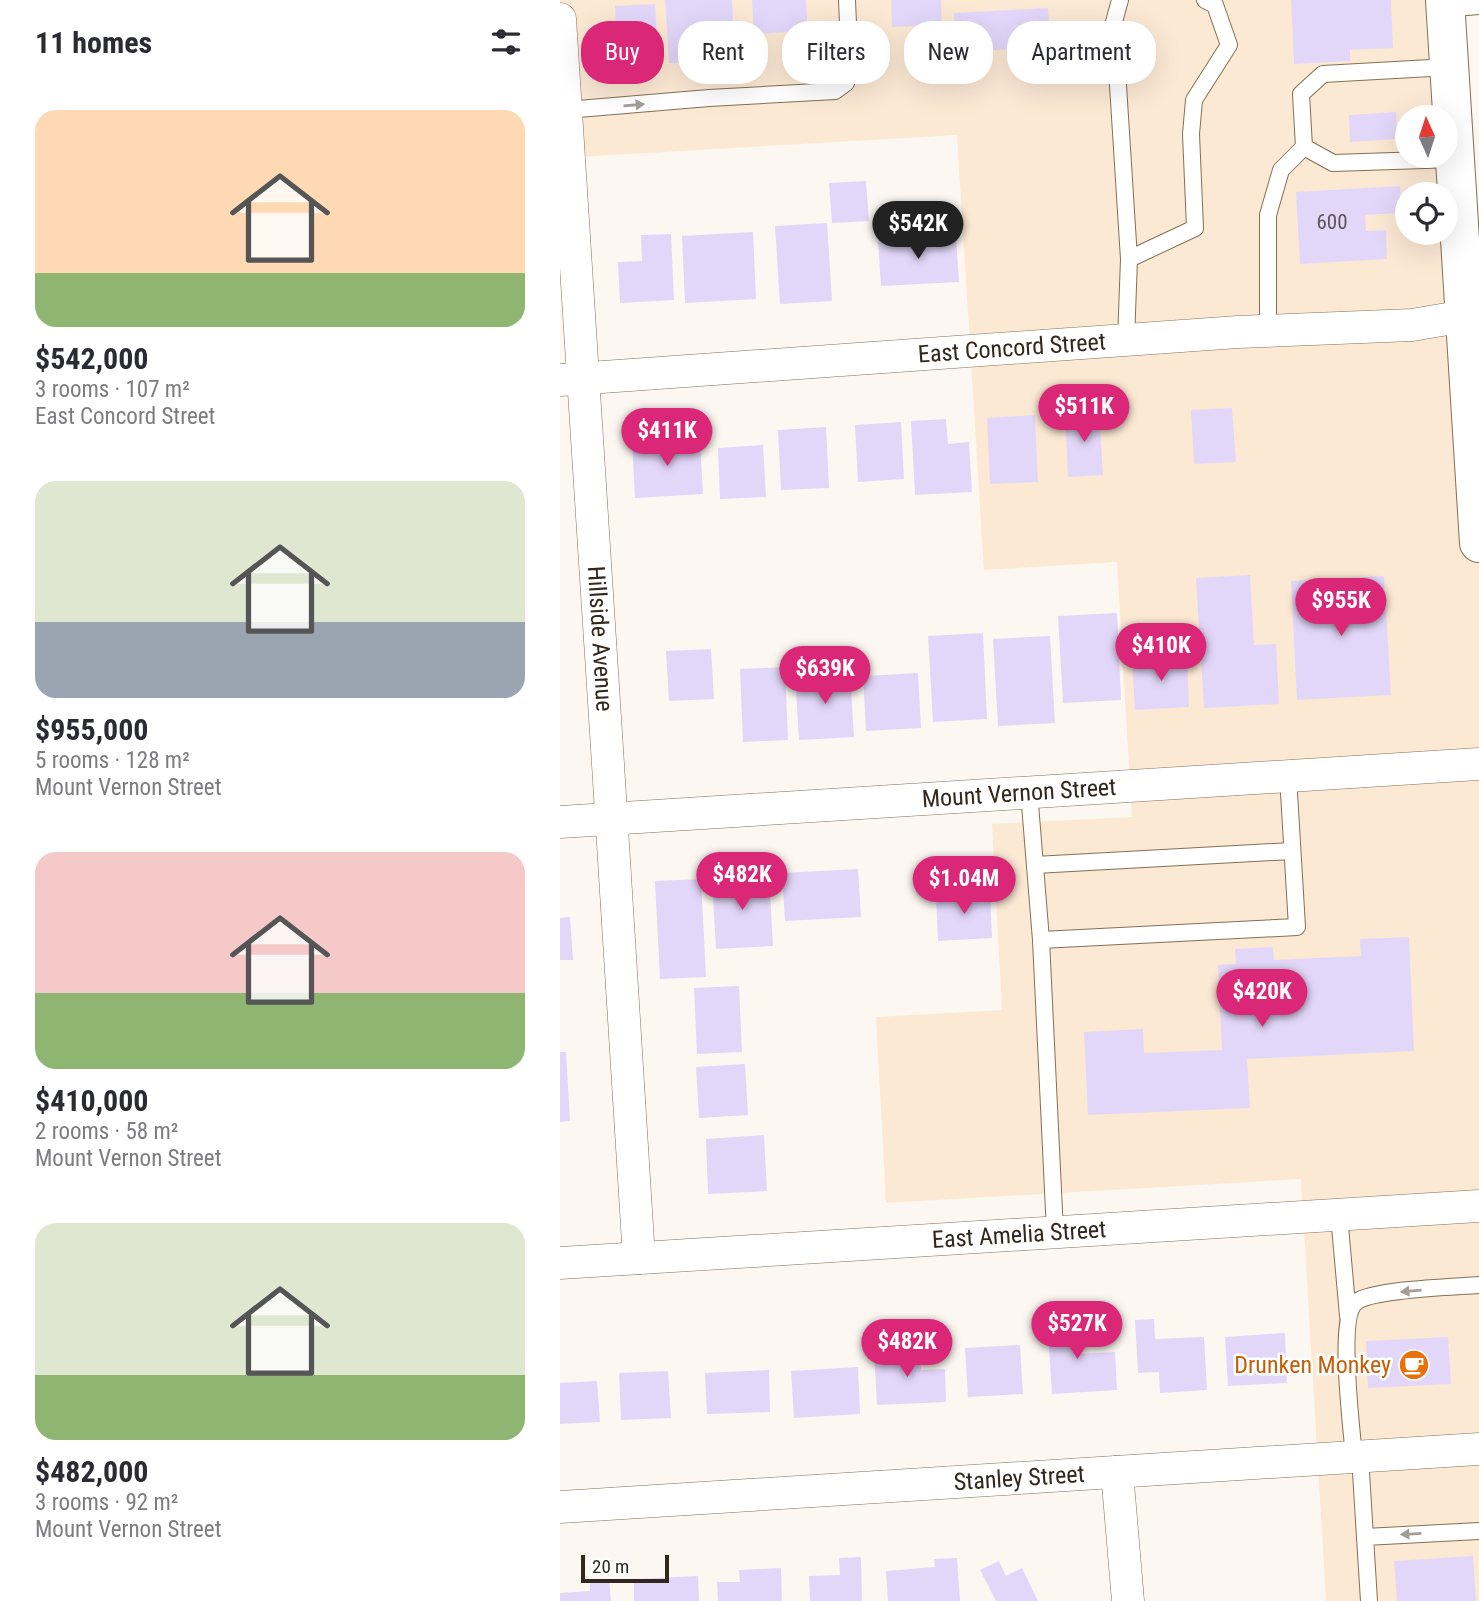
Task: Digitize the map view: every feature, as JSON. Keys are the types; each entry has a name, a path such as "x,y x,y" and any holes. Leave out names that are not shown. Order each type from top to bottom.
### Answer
{"street":[{"path":"1451,105 1449,67 1456,5"},
{"name":"Hillside Avenue","path":"560,19 566,110 573,379 610,818 639,1258"},
{"path":"1456,168 1472,314 1479,543"},
{"name":"East Concord Street","path":"573,379 1126,340 1412,325 1472,314"},
{"name":"Mount Vernon Street","path":"560,822 1479,764"},
{"name":"East Amelia Street","path":"560,1263 1479,1206"},
{"name":"Stanley Street","path":"560,1507 1479,1449"},
{"path":"1116,1472 1128,1601"}],"lane":[{"path":"566,110 835,91 846,83 850,71 847,0"},
{"path":"1120,0 1114,22 1129,259 1126,340"},
{"path":"1129,259 1195,228 1191,134 1194,100 1229,45 1215,5 1205,0"},
{"path":"1269,331 1268,215 1281,170 1304,147 1301,94 1323,74 1449,67"},
{"path":"1304,147 1333,163 1395,161"},
{"path":"1041,940 1297,927 1287,776"},
{"path":"1029,792 1041,940 1055,1232"},
{"path":"1035,865 1292,850"},
{"path":"1339,1215 1348,1315 1345,1339 1365,1537 1368,1601"},
{"path":"1348,1315 1358,1300 1378,1295 1479,1285"},
{"path":"1365,1537 1479,1531"}],"shaded area":[{"path":"560,0 1443,0 1450,105 1395,105 1395,168 1454,168 1455,182 1395,182 1395,245 1458,245 1458,229 1479,549 1479,1601 1326,1601 1301,1179 886,1203 876,1017 1002,1010 992,824 1132,817 1117,562 984,570 957,135 560,158"}],"building":[{"path":"665,0 732,0 733,21 678,21 678,63 669,63"},
{"path":"752,0 806,0 807,21 782,21 782,32 768,33 768,21 753,21"},
{"path":"891,0 941,0 942,21 904,21 904,27 892,27"},
{"path":"1291,0 1391,0 1393,48 1350,50 1350,61 1294,64"},
{"path":"655,4 656,21 616,21 615,6"},
{"path":"1048,8 1049,21 1007,21 1007,49 993,50 993,21 954,21 954,13"},
{"path":"1395,112 1395,139 1350,142 1349,115"},
{"path":"866,181 869,221 832,223 829,183"},
{"path":"1395,186 1395,213 1365,215 1366,231 1386,230 1387,259 1300,264 1296,192"},
{"path":"827,223 832,301 780,304 775,226"},
{"path":"753,232 756,299 685,303 682,236"},
{"path":"671,234 674,300 620,303 618,262 642,261 641,235"},
{"path":"956,236 959,282 881,286 878,240"},
{"path":"1232,408 1236,462 1194,464 1191,410"},
{"path":"1099,411 1103,475 1068,477 1065,413"},
{"path":"1035,415 1038,482 990,484 987,418"},
{"path":"946,419 948,444 969,442 972,492 915,495 911,421"},
{"path":"901,422 904,479 858,482 855,425"},
{"path":"826,427 829,488 781,490 778,430"},
{"path":"700,439 703,494 635,498 632,442"},
{"path":"763,445 766,497 720,499 718,448"},
{"path":"1250,575 1254,645 1276,644 1279,704 1204,708 1196,578"},
{"path":"1384,576 1391,695 1297,700 1291,581"},
{"path":"1117,613 1121,700 1063,703 1058,616"},
{"path":"983,633 987,719 933,722 928,636"},
{"path":"1050,636 1055,723 998,726 993,639"},
{"path":"711,649 714,699 669,701 666,651"},
{"path":"1187,657 1189,707 1135,710 1132,660"},
{"path":"785,667 788,740 743,742 740,669"},
{"path":"850,671 854,737 799,740 795,674"},
{"path":"918,673 921,728 866,731 863,676"},
{"path":"858,869 861,917 785,921 782,873"},
{"path":"769,876 773,946 716,949 712,879"},
{"path":"701,879 706,977 660,979 655,881"},
{"path":"990,892 992,938 938,941 936,895"},
{"path":"570,917 573,960 560,960 560,918"},
{"path":"1409,937 1414,1051 1247,1059 1250,1108 1088,1115 1084,1032 1143,1029 1144,1053 1222,1050 1218,965 1236,964 1235,949 1273,947 1274,960 1361,956 1360,939"},
{"path":"739,986 742,1052 697,1054 694,988"},
{"path":"560,1052 566,1052 570,1121 560,1122"},
{"path":"745,1064 748,1115 699,1118 696,1067"},
{"path":"764,1135 767,1191 708,1194 706,1139"},
{"path":"1075,1315 1077,1354 1115,1352 1117,1390 1052,1394 1047,1316"},
{"path":"1154,1319 1155,1339 1204,1337 1207,1390 1160,1393 1159,1372 1138,1373 1135,1320"},
{"path":"1285,1333 1287,1383 1228,1386 1225,1337"},
{"path":"1448,1337 1451,1384 1368,1388 1366,1341"},
{"path":"1020,1345 1023,1394 968,1397 965,1348"},
{"path":"920,1348 921,1370 945,1369 946,1402 877,1405 874,1351"},
{"path":"858,1367 860,1414 794,1418 791,1371"},
{"path":"769,1370 770,1412 707,1414 705,1373"},
{"path":"668,1371 671,1418 621,1420 619,1373"},
{"path":"597,1381 600,1422 560,1424 560,1383"},
{"path":"1473,1556 1476,1601 1397,1601 1394,1561"},
{"path":"861,1557 862,1601 810,1601 809,1576 840,1575 839,1558"},
{"path":"957,1558 960,1601 888,1601 886,1571 935,1567 934,1559"},
{"path":"999,1561 1006,1576 1022,1568 1038,1601 996,1601 980,1570"},
{"path":"781,1568 782,1601 718,1601 717,1582 740,1582 739,1570"},
{"path":"698,1576 699,1601 634,1601 634,1579"},
{"path":"609,1580 611,1601 560,1601 560,1593 590,1591 590,1581"}],"place":[{"name":"Drunken Monkey","path":"1414,1365"}]}
